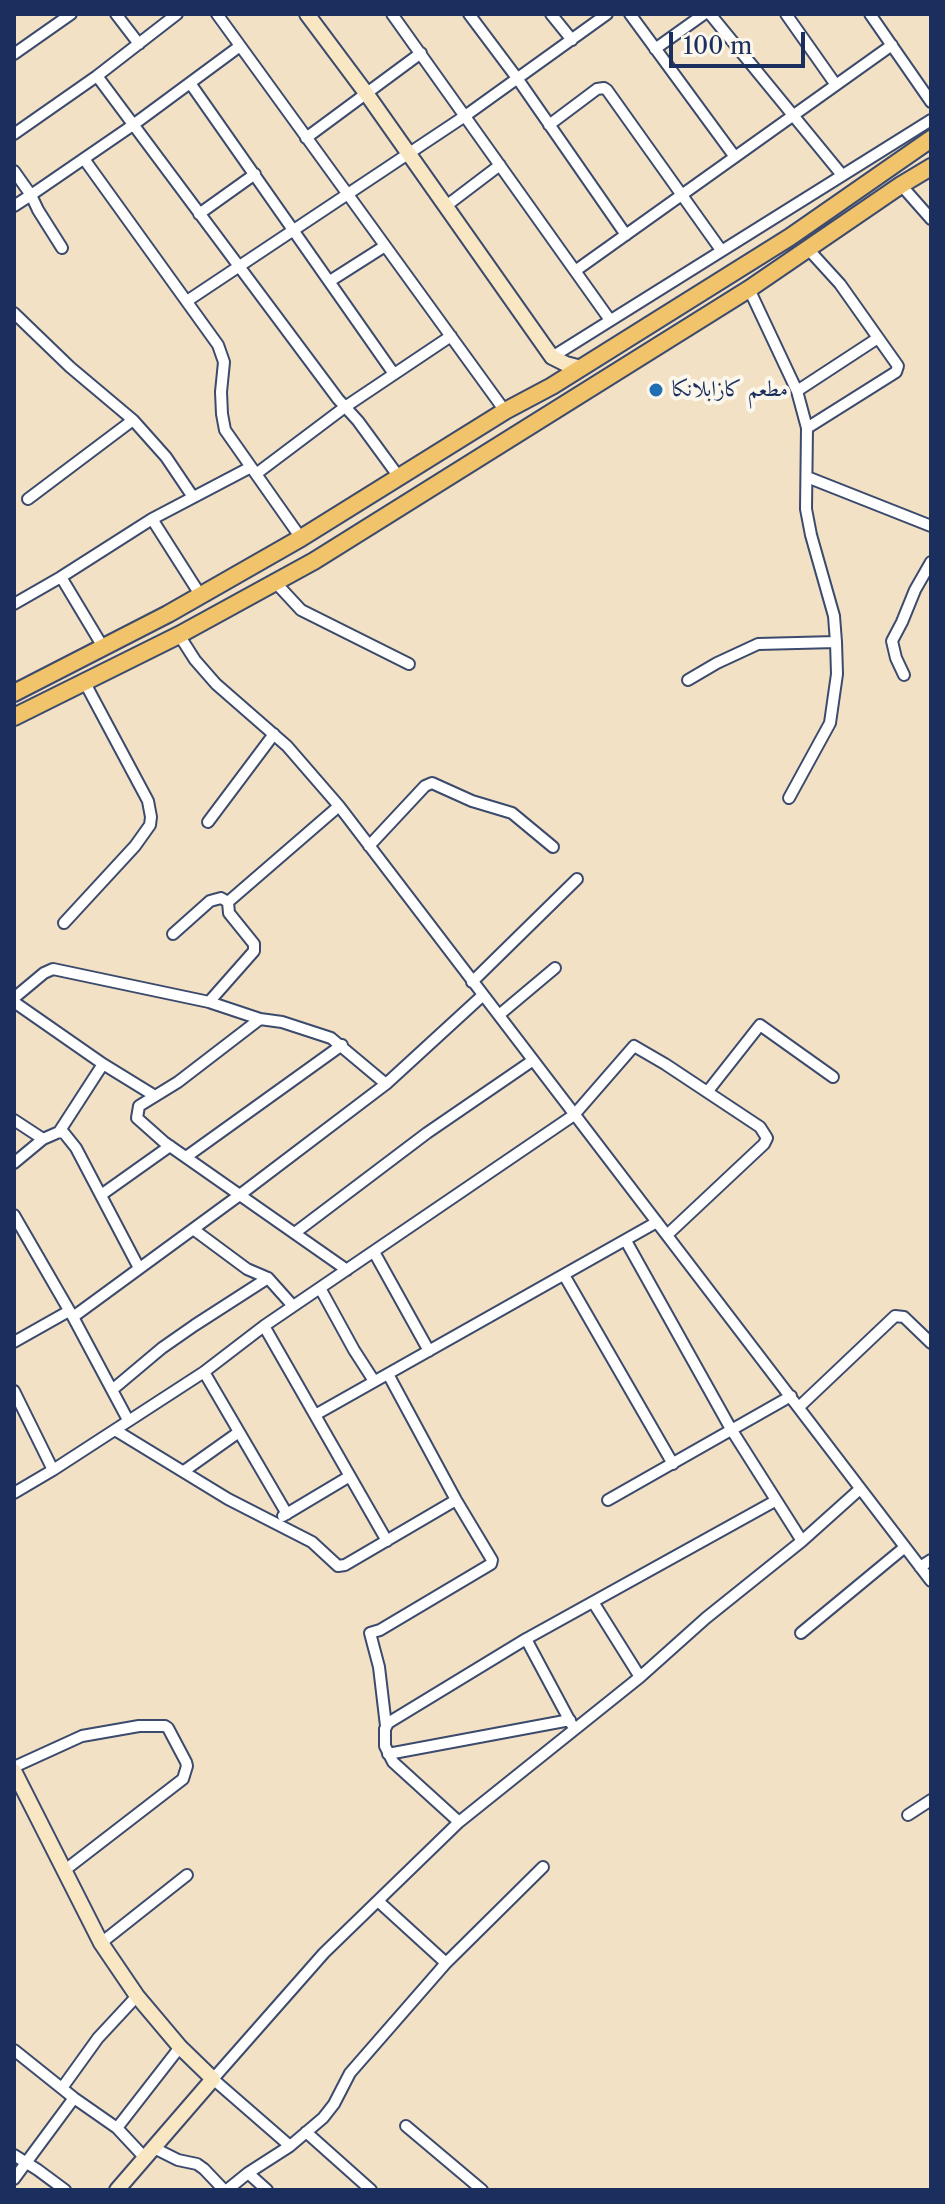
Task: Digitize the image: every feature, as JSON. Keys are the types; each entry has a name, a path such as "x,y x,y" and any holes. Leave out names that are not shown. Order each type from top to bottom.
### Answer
{"main road":[{"path":"14,693 201,596 301,538 790,237 931,139"},
{"path":"14,717 179,635 314,561 749,289 931,167"}],"street":[{"path":"14,54 71,14"},
{"path":"116,14 139,44"},
{"path":"14,134 97,76 177,14"},
{"path":"217,14 505,411"},
{"path":"307,14 552,357 581,368"},
{"path":"392,14 610,320"},
{"path":"485,14 472,18 626,235"},
{"path":"551,14 572,40"},
{"path":"187,301 465,116 607,14"},
{"path":"630,14 735,157"},
{"path":"655,49 707,14 842,175"},
{"path":"786,14 836,85"},
{"path":"870,14 931,102"},
{"path":"575,271 892,45"},
{"path":"14,206 133,125 240,46"},
{"path":"306,138 421,53"},
{"path":"97,76 399,477"},
{"path":"190,83 394,374"},
{"path":"549,125 597,89 607,90 721,250"},
{"path":"552,357 931,120"},
{"path":"84,159 222,354 221,392 225,430 301,538"},
{"path":"446,206 500,165"},
{"path":"14,171 62,248"},
{"path":"199,214 255,174"},
{"path":"901,185 931,219"},
{"path":"330,281 385,246"},
{"path":"807,428 896,372 896,364 840,284 809,250"},
{"path":"749,289 797,391 807,428 805,494 811,535 831,604 836,642 837,674 830,723 789,798"},
{"path":"14,313 70,367 133,420 166,457 193,497"},
{"path":"14,604 152,519 254,470 451,336"},
{"path":"797,391 878,338"},
{"path":"552,357 552,386"},
{"path":"28,499 133,420"},
{"path":"807,477 931,526"},
{"path":"152,519 201,596"},
{"path":"904,675 892,641 930,567"},
{"path":"61,577 103,647"},
{"path":"275,582 301,610 409,664"},
{"path":"179,635 216,684 274,734 339,806 931,1581"},
{"path":"688,680 758,644 836,642"},
{"path":"64,923 135,846 150,825 151,817 148,801 85,683"},
{"path":"208,822 274,734"},
{"path":"369,846 425,786 432,783 464,798 512,813 553,847"},
{"path":"209,1002 254,951 254,944 232,919 228,902 339,806"},
{"path":"472,982 577,879"},
{"path":"173,934 210,901 221,898 228,902"},
{"path":"499,1015 555,968"},
{"path":"155,1096 103,1064 14,1000 44,973 53,969 209,1002 260,1019 324,1034 342,1045 386,1084"},
{"path":"14,1342 71,1314 241,1194 386,1084 482,996"},
{"path":"260,1019 178,1082 139,1106 137,1118 170,1146 347,1270"},
{"path":"708,1091 760,1025 833,1077"},
{"path":"186,1157 342,1045"},
{"path":"14,1493 204,1372 264,1326 574,1115 634,1046 708,1091 760,1127 767,1138 667,1235"},
{"path":"296,1232 427,1133 532,1061"},
{"path":"14,1163 43,1139 59,1132 103,1064"},
{"path":"14,1120 43,1139"},
{"path":"59,1132 64,1133 76,1148 139,1268"},
{"path":"101,1195 170,1146"},
{"path":"14,1215 128,1420"},
{"path":"315,1415 657,1222"},
{"path":"193,1229 247,1269 268,1278 293,1306"},
{"path":"626,1241 731,1429 802,1541"},
{"path":"374,1252 429,1351"},
{"path":"564,1275 673,1464"},
{"path":"112,1390 184,1332 268,1278"},
{"path":"320,1288 374,1381"},
{"path":"799,1407 895,1316 904,1317 931,1343"},
{"path":"264,1326 387,1541"},
{"path":"204,1372 287,1514"},
{"path":"388,1374 491,1562 380,1630 370,1633 379,1667 388,1754 398,1769 459,1822"},
{"path":"14,1391 53,1470"},
{"path":"608,1500 791,1396"},
{"path":"115,1430 228,1499 312,1542 341,1566 456,1500"},
{"path":"184,1471 239,1432"},
{"path":"273,1523 350,1476"},
{"path":"117,2190 324,1953 459,1822 572,1726 640,1677 860,1489"},
{"path":"386,1726 394,1718 526,1639 775,1501"},
{"path":"801,1633 905,1547"},
{"path":"920,1567 931,1560"},
{"path":"593,1602 640,1677"},
{"path":"526,1639 572,1726"},
{"path":"65,1870 183,1779 186,1762 168,1728 139,1726 82,1736 14,1769 101,1943 137,1996 180,2047 290,2146"},
{"path":"388,1754 572,1726"},
{"path":"908,1815 931,1800"},
{"path":"14,2050 149,2153 197,2164 226,2190 290,2146 323,2118 350,2073 446,1963 543,1867"},
{"path":"101,1943 187,1875"},
{"path":"378,1901 446,1963"},
{"path":"62,2088 98,2038 137,1996"},
{"path":"117,2128 180,2047"},
{"path":"14,2179 74,2098"},
{"path":"406,2126 482,2190"},
{"path":"306,2132 371,2190"},
{"path":"14,2155 65,2190"},
{"path":"248,2173 267,2190"}],"place":[{"name":"مطعم كازابلانكا","path":"656,390"}]}
